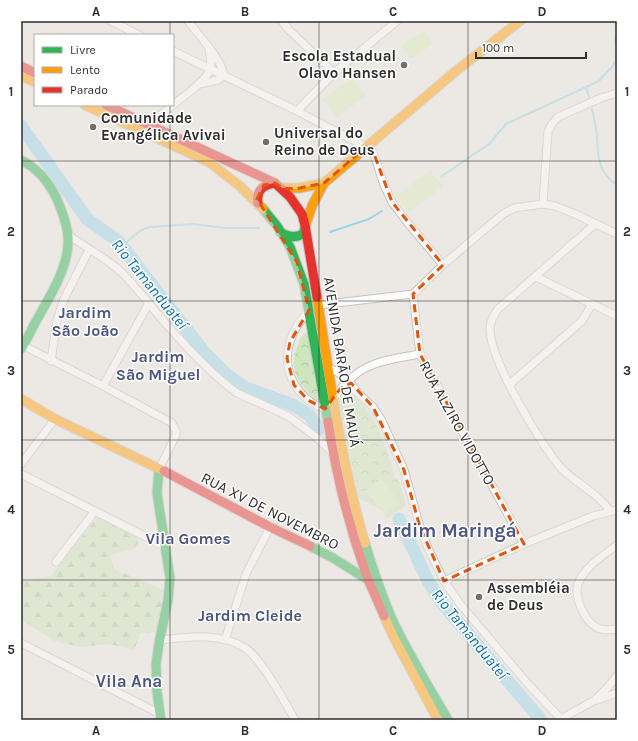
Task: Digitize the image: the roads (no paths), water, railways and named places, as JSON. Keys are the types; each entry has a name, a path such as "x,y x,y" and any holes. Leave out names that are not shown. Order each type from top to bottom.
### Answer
{"main road":[{"path":"280,231 286,236 297,237 304,233 312,206 324,183 456,71 520,21"},
{"path":"21,66 34,72"},
{"path":"21,76 34,82"},
{"name":"AVENIDA BARÃO DE MAUÁ","path":"87,106 194,155 221,170 242,187 258,204 290,246 304,284 333,453 347,513 368,580 393,636 438,720"},
{"name":"AVENIDA BARÃO DE MAUÁ","path":"108,106 278,186 297,206 302,215 319,305 333,401 347,480 354,509 380,590 417,664 448,720"},
{"path":"21,160 36,170 44,178 59,206 68,235 68,244 63,264 46,304 22,348"},
{"path":"258,204 257,198 260,188 264,186 278,186 295,189 324,183"},
{"name":"RUA XV DE NOVEMBRO","path":"21,399 55,419 159,469 333,558 368,580"},
{"path":"159,469 157,493 170,578 169,604 156,665 161,717"}],"street":[{"path":"111,21 138,34"},
{"path":"188,21 222,68 223,75"},
{"path":"282,21 289,30 334,73"},
{"path":"297,111 334,73 394,22"},
{"path":"174,104 199,84 210,70 211,59 209,48"},
{"path":"174,52 297,111 366,147 374,154 384,185 392,202 443,265"},
{"path":"199,84 218,80 223,75"},
{"path":"543,204 548,131 552,124 558,117 601,98 617,93"},
{"path":"148,124 172,106"},
{"path":"319,305 413,294 443,265 503,214 514,208 543,204 555,206 617,234"},
{"path":"595,224 498,309 493,315 490,328 493,348 510,384 548,452 562,469 613,511"},
{"path":"68,235 119,270 201,362 237,393 288,416 316,437 333,453"},
{"path":"51,361 57,320 64,299 89,250"},
{"path":"536,276 617,316"},
{"name":"RUA ALZIRO VIDOTTO","path":"413,294 420,354 524,544"},
{"path":"102,386 149,303"},
{"path":"510,384 582,321 592,304"},
{"path":"309,310 295,330 290,342 287,358 288,368 294,385 301,394 314,404 325,409 333,401 340,389 355,374 383,362 420,354"},
{"path":"22,348 102,386 172,423 175,428 176,435 159,469"},
{"path":"328,368 336,371 373,407 382,421 404,470 420,527 428,548 444,581 460,604 528,684 562,719 594,700 617,676"},
{"path":"21,464 55,419"},
{"path":"21,474 164,546"},
{"path":"56,562 95,511"},
{"path":"444,581 524,544 593,516 613,511"},
{"path":"225,640 246,574 270,527"},
{"path":"617,544 593,563 584,574 578,583 577,593 579,604 590,622 596,628 603,630 617,629"},
{"path":"161,640 209,637 225,640 246,648 254,656 295,720"},
{"path":"21,643 161,717"},
{"path":"594,700 617,693"}],"waterway":[{"path":"617,31 615,40 617,51"},
{"path":"442,176 489,144 506,124 599,81 617,59"},
{"path":"586,87 589,97"},
{"path":"592,109 600,164 606,175 617,185"},
{"name":"Rio Tamanduateí","path":"21,126 87,219 118,241 205,353 227,375 246,388 293,405 309,415 319,429"},
{"path":"330,232 369,219 382,211"},
{"path":"122,246 141,230 150,227 193,224 226,228 259,228"},
{"name":"Rio Tamanduateí","path":"399,519 428,581 442,603 541,720"}],"place":[{"name":"Escola Estadual Olavo Hansen","path":"404,65"},
{"name":"Comunidade Evangélica Avivai","path":"93,127"},
{"name":"Universal do Reino de Deus","path":"266,142"},
{"name":"Assembléia de Deus","path":"479,597"}],"district":[{"name":"Jardim São João","path":"85,321"},
{"name":"Jardim São Miguel","path":"158,365"},
{"name":"Jardim Maringá","path":"445,531"},
{"name":"Vila Gomes","path":"188,538"},
{"name":"Jardim Cleide","path":"250,615"},
{"name":"Vila Ana","path":"129,681"}]}
